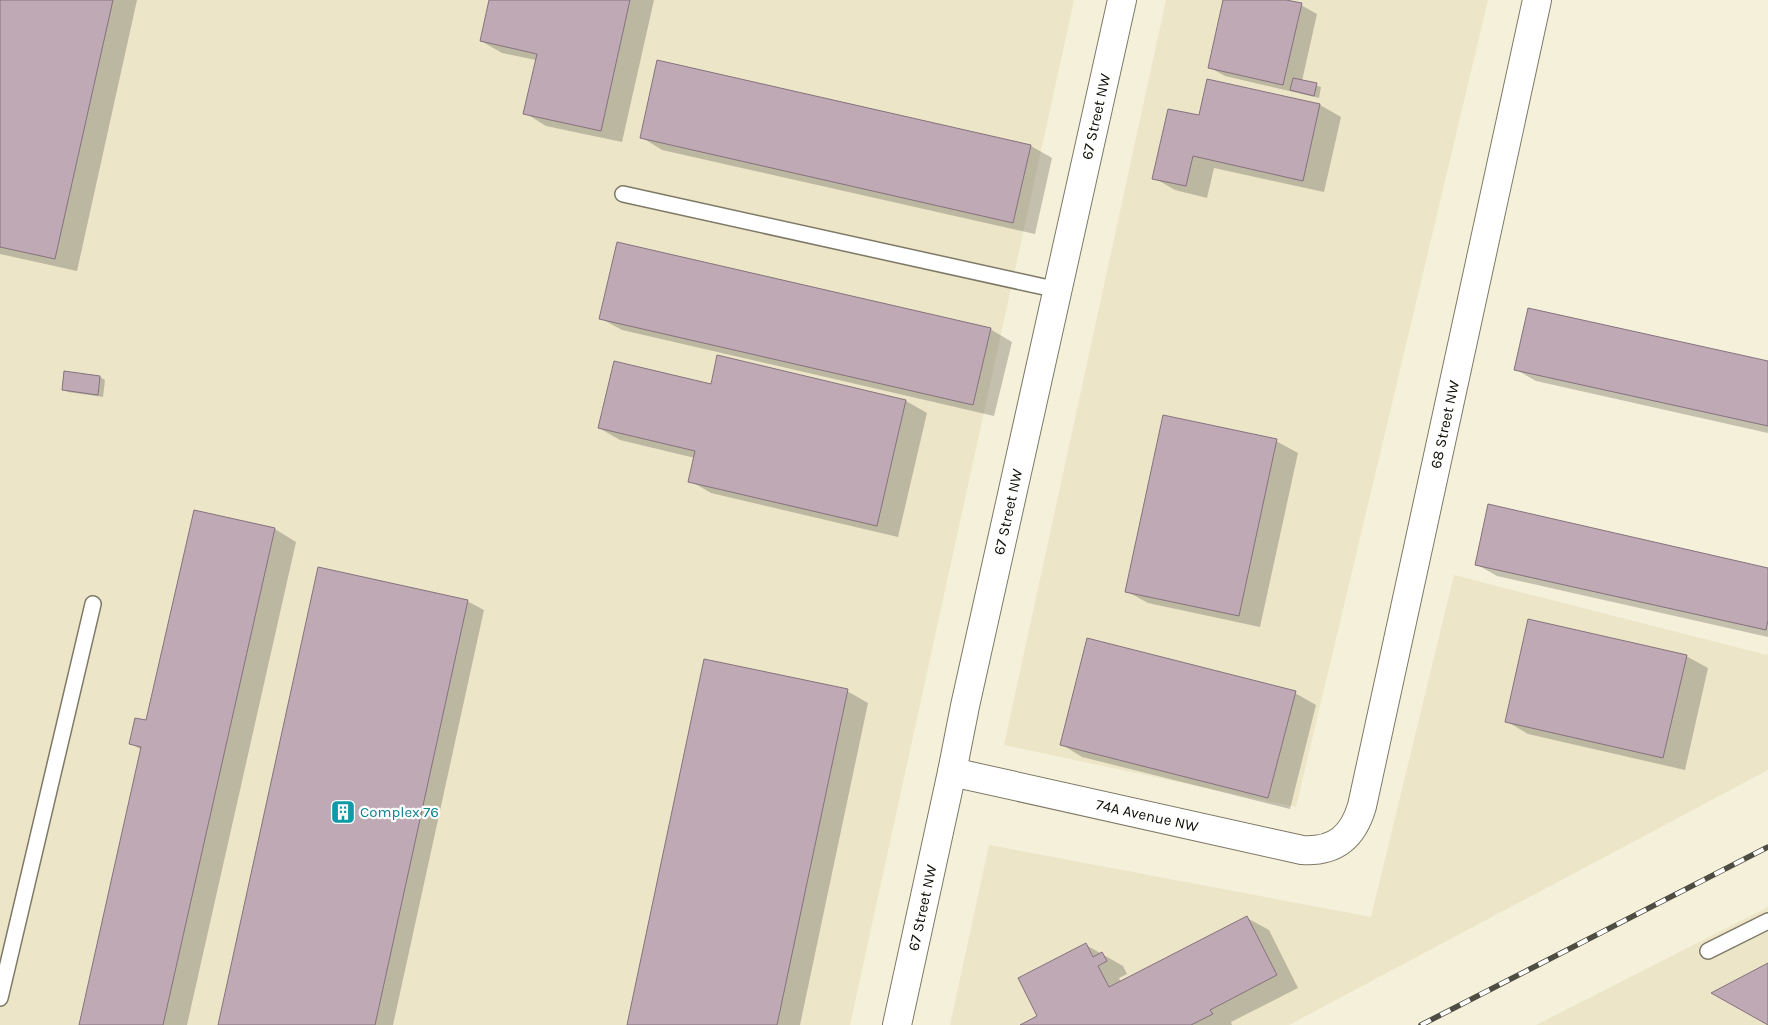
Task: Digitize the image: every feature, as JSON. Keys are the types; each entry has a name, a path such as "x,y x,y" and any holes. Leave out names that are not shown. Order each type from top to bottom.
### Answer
{"street":[{"name":"67 Street NW","path":"897,1025 967,696 1122,0"},
{"name":"68 Street NW","path":"1341,841 1351,832 1358,821 1362,806 1537,0"},
{"name":"74A Avenue NW","path":"952,772 1302,850 1317,851 1329,848 1341,841"}],"lane":[{"path":"623,194 1058,290"},
{"path":"0,998 93,604"},
{"path":"1708,950 1768,921"}],"shaded area":[{"path":"0,0 1074,0 850,1025 0,1025"},
{"path":"1166,0 1488,0 1296,807 1004,745"},
{"path":"1454,575 1767,655 1768,651 1768,770 1289,1025 950,1025 989,845 1371,917"},
{"path":"1768,907 1768,1025 1536,1025"}],"building":[{"path":"0,0 113,0 55,259 0,247"},
{"path":"489,0 630,0 601,131 523,114 537,54 480,41"},
{"path":"1223,0 1286,0 1302,3 1283,85 1208,68"},
{"path":"657,60 1031,145 1013,223 640,138"},
{"path":"1293,78 1317,83 1314,96 1290,90"},
{"path":"1207,79 1320,104 1303,181 1193,156 1186,186 1152,179 1168,109 1199,115"},
{"path":"617,242 991,328 973,405 599,319"},
{"path":"1528,308 1768,361 1768,426 1514,370"},
{"path":"717,355 906,400 877,526 688,482 695,451 598,428 614,361 711,384"},
{"path":"64,371 100,376 98,395 62,390"},
{"path":"1163,415 1277,439 1239,616 1125,592"},
{"path":"1488,504 1768,568 1768,620 1766,630 1475,565"},
{"path":"194,510 275,528 163,1025 79,1025 141,747 129,744 135,718 146,720"},
{"name":"Complex 76","path":"318,567 468,600 375,1025 218,1025"},
{"path":"1528,619 1687,655 1663,758 1505,722"},
{"path":"1087,638 1296,691 1268,798 1060,745"},
{"path":"704,659 848,689 777,1025 627,1025"},
{"path":"1247,916 1277,975 1210,1010 1213,1014 1191,1025 1020,1025 1037,1016 1018,978 1086,943 1093,957 1102,952 1107,961 1098,966 1109,987"},
{"path":"1768,963 1768,1025 1711,993"}],"railway":[{"path":"1421,1025 1768,847"}],"place":[{"name":"Complex 76","path":"343,812"}]}
